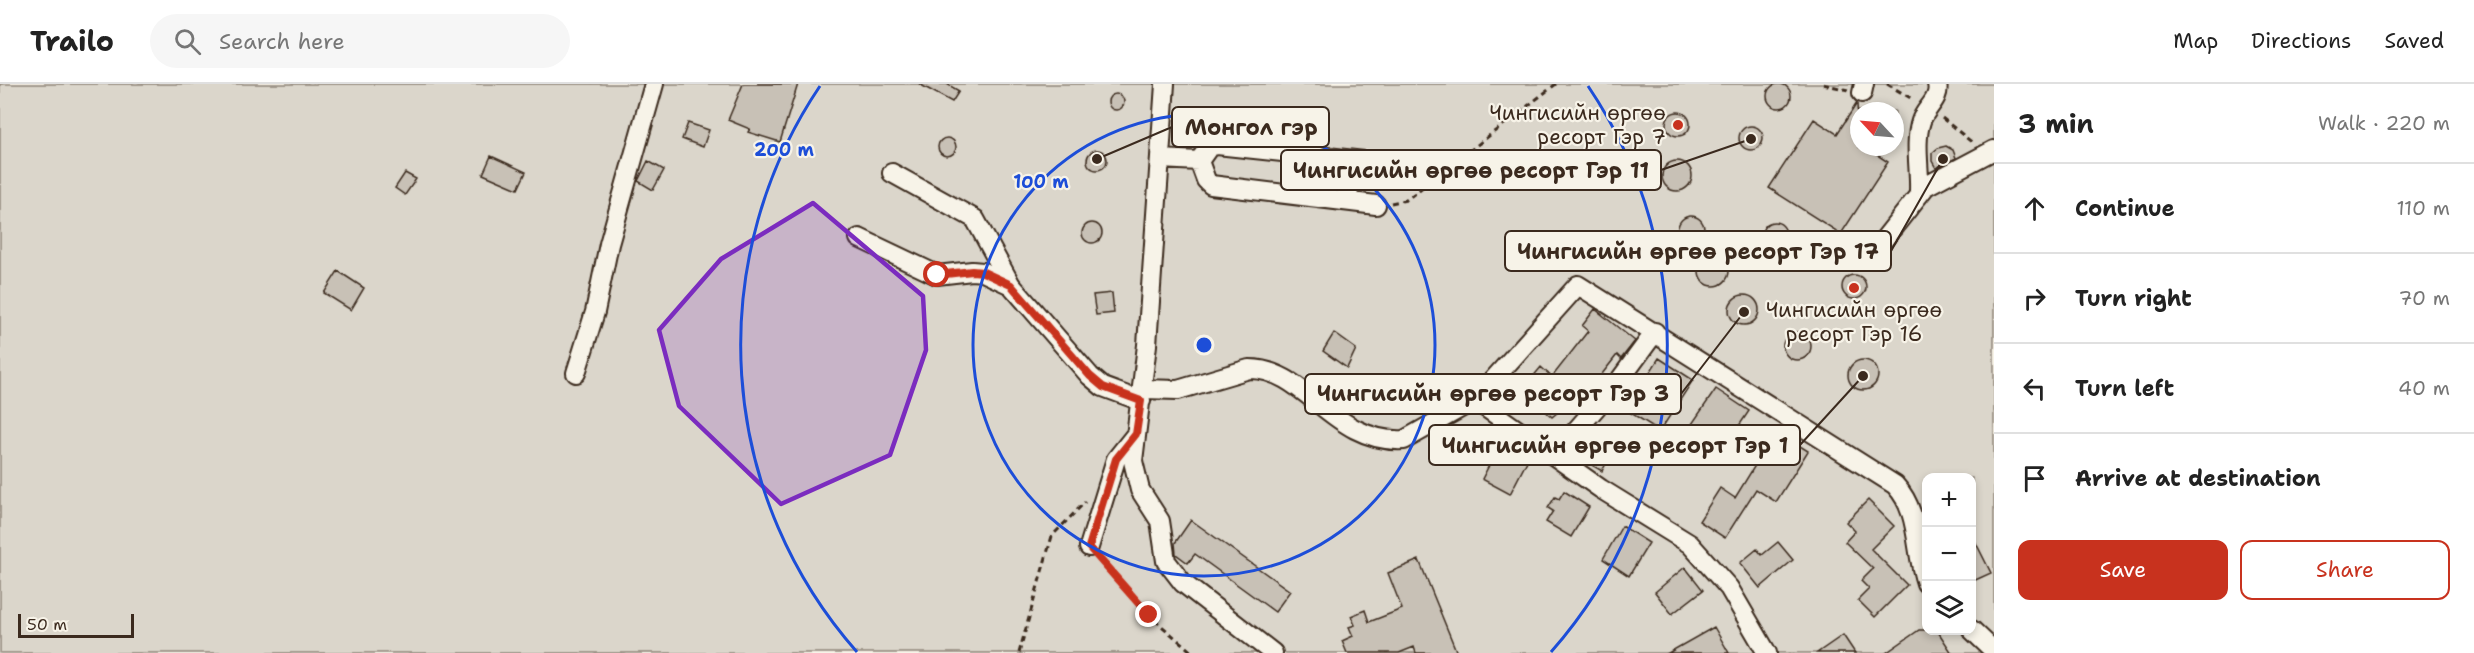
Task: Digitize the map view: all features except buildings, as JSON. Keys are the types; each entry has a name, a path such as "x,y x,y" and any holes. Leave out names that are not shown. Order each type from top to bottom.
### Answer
{"street":[{"path":"576,373 654,84"},
{"path":"1165,84 1142,395 1132,461 1140,490 1161,521 1166,561 1183,583 1273,653"},
{"path":"1919,191 1918,132 1922,118 1932,105 1939,88 1937,84"},
{"path":"1199,161 1209,147 1217,145 1383,163"},
{"path":"1881,243 1919,191 1939,177 1994,150"},
{"path":"1160,159 1199,161"},
{"path":"1342,201 1352,183 1352,167 1346,159"},
{"path":"1199,161 1206,180 1211,184 1376,205"},
{"path":"892,173 975,219 1011,285 1090,376 1103,387 1142,395 1178,390 1249,369 1259,369 1292,384 1354,430 1392,441 1404,440 1475,400 1578,285 1895,485 1905,497 1912,511 1926,581"},
{"path":"859,238 937,275 983,272 1011,285"},
{"path":"1554,456 1619,381 1655,332"},
{"path":"1475,400 1634,511 1690,544 1729,588 1767,653"},
{"path":"1089,547 1116,459 1136,434"},
{"path":"1976,635 1994,651"}],"path":[{"path":"1376,205 1406,200 1556,84"},
{"path":"1823,84 1863,88"},
{"path":"1019,653 1052,536 1087,501"},
{"path":"1089,547 1149,615 1193,653"}],"highlighted area":[{"path":"813,203 923,296 926,350 890,455 781,504 679,406 659,330 721,259"}],"shaded area":[{"path":"0,84 1994,84 1994,653 0,653"}],"place":[{"name":"Чингисийн өргөө ресорт Гэр 7","path":"1678,125"},
{"name":"Чингисийн өргөө ресорт Гэр 11","path":"1751,139"},
{"name":"Монгол гэр","path":"1097,159"},
{"name":"Чингисийн өргөө ресорт Гэр 17","path":"1943,159"},
{"name":"Чингисийн өргөө ресорт Гэр 16","path":"1854,288"},
{"name":"Чингисийн өргөө ресорт Гэр 3","path":"1744,312"},
{"name":"Чингисийн өргөө ресорт Гэр 1","path":"1863,376"}],"route":[{"path":"937,275 983,272 1011,285 1090,376 1103,387 1141,401 1136,434 1116,459 1089,547 1149,615"}]}
